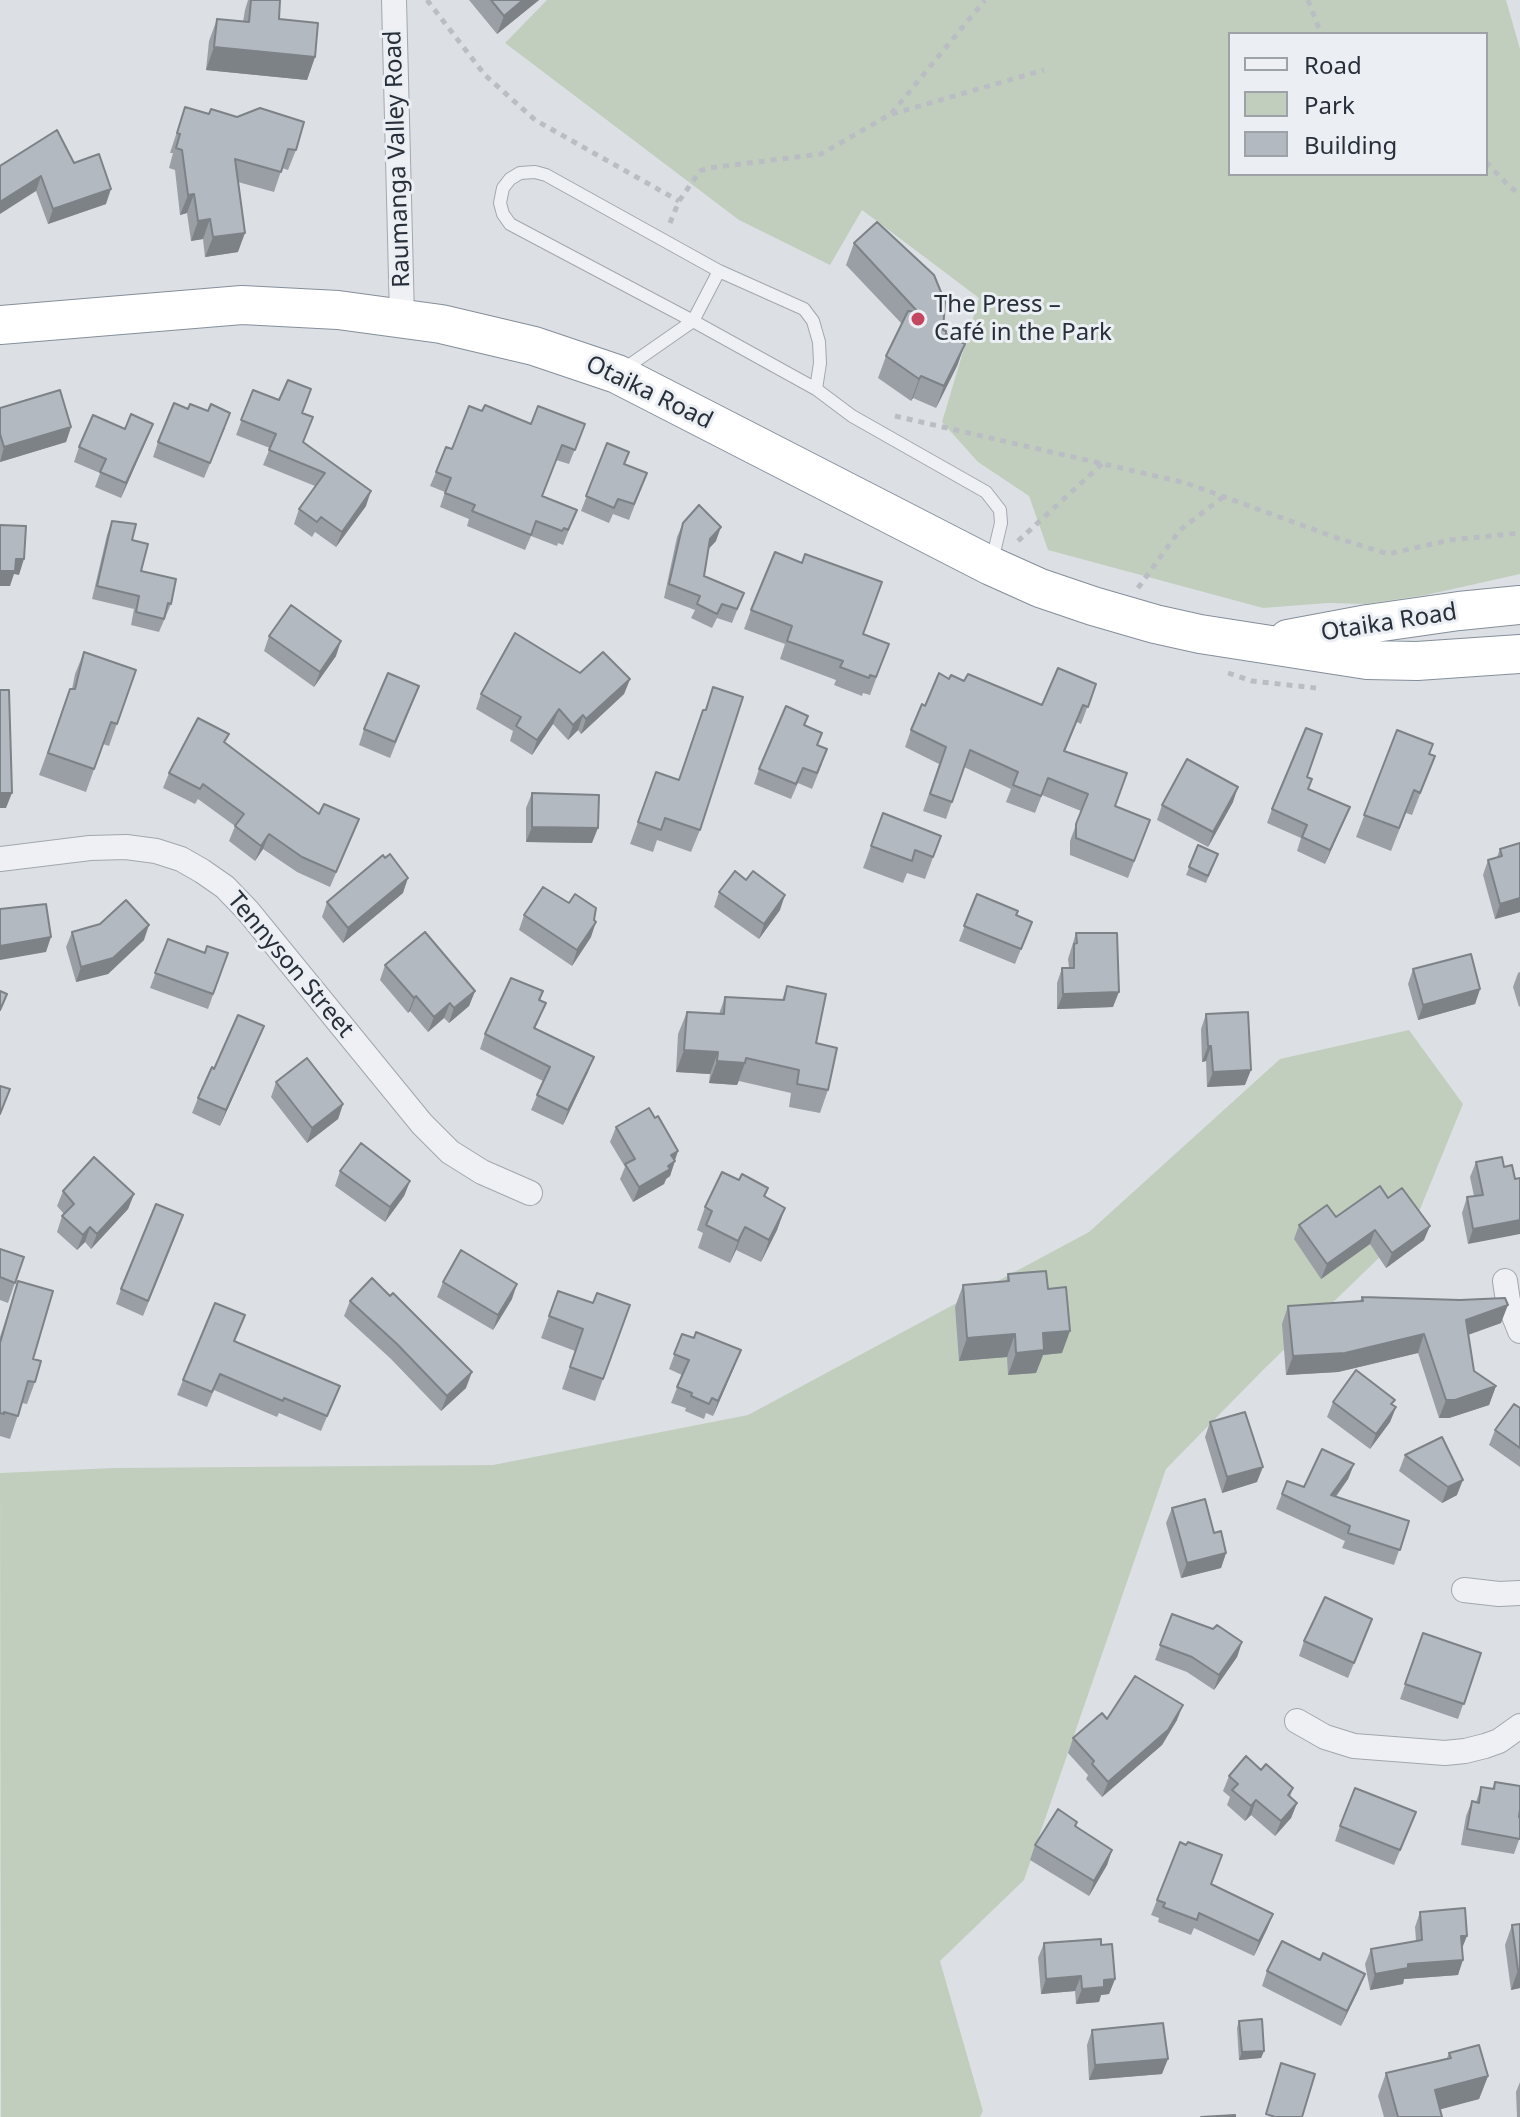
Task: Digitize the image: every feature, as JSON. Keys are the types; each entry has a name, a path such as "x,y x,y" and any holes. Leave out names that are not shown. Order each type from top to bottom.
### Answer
{"highway":[{"name":"Otaika Road","path":"0,325 242,305 338,310 441,324 534,346 617,374 991,566 1040,588 1119,614 1258,645 1367,660 1417,661 1520,654"},
{"name":"Otaika Road","path":"1258,645 1368,624 1520,605"}],"street":[{"name":"Raumanga Valley Road","path":"394,0 402,317"},
{"name":"Tennyson Street","path":"0,859 90,848 126,847 156,851 181,859 202,871 225,887 248,911 422,1124 450,1152 482,1172 530,1193"},
{"path":"1505,1281 1508,1301 1520,1331"},
{"path":"1464,1590 1520,1593"},
{"path":"1297,1721 1325,1737 1354,1746 1434,1753 1485,1746 1499,1741 1520,1726"}],"lane":[{"path":"816,389 819,342 813,321 804,309 719,271 546,175 520,173 503,188 500,203 510,224 816,389 852,416 986,492 1000,510 1001,523 991,566"},
{"path":"617,374 693,321 719,271"}],"path":[{"path":"427,0 485,75 535,120 679,201"},
{"path":"891,114 985,0"},
{"path":"1308,0 1320,32"},
{"path":"664,239 679,201 700,171 821,154 891,114 1044,70"},
{"path":"1488,164 1520,194"},
{"path":"838,406 917,419 1186,483 1388,554 1450,540 1520,533"},
{"path":"991,566 1103,463"},
{"path":"1119,614 1180,530 1224,497"}],"green space":[{"path":"547,0 1506,0 1520,49 1520,574 1426,595 1366,604 1328,603 1263,608 1048,550 1029,496 978,462 942,422 979,298 862,210 830,265 739,220 505,43"},
{"path":"1409,1030 1463,1104 1414,1224 1166,1469 1024,1880 940,1961 983,2111 980,2117 1,2117 0,1473 114,1468 493,1465 748,1415 1089,1232 1280,1059"}],"building":[{"path":"251,0 280,0 279,19 318,23 315,57 214,47 217,19 249,22"},
{"path":"491,0 523,0 504,16"},
{"path":"185,107 209,114 211,109 237,117 260,108 304,122 296,150 288,149 281,172 235,159 245,233 213,237 210,219 198,221 194,194 188,195 182,150 176,148"},
{"path":"57,130 74,163 99,154 111,189 53,209 41,176 0,202 0,166"},
{"path":"877,222 934,275 945,302 943,330 965,344 944,386 921,376 919,379 886,356 908,311 918,312 854,243"},
{"path":"288,380 311,389 302,413 313,417 303,442 371,491 342,532 321,517 317,522 299,509 325,473 269,450 276,434 241,420 253,390 279,400"},
{"path":"60,390 71,427 4,447 0,434 0,408"},
{"path":"174,403 188,409 190,404 208,411 211,404 230,413 210,463 158,442"},
{"path":"485,405 531,424 538,406 585,424 575,450 562,445 542,496 577,510 568,530 564,528 562,531 536,521 531,535 472,511 475,505 445,493 451,478 436,472 446,447 452,449 469,406 482,411"},
{"path":"131,414 153,424 126,483 100,472 106,459 79,447 93,415 125,429"},
{"path":"607,443 629,452 624,464 647,473 634,504 618,499 614,508 586,496"},
{"path":"699,505 721,527 710,539 704,576 744,593 737,609 722,604 717,614 697,604 700,596 669,584 683,523"},
{"path":"112,521 136,524 132,540 148,544 141,571 176,579 164,619 136,612 139,596 97,586"},
{"path":"0,525 26,526 24,559 16,559 15,571 0,571"},
{"path":"775,552 802,563 805,554 882,582 863,634 889,644 876,677 870,675 869,678 840,667 843,661 787,641 792,626 751,610"},
{"path":"291,605 341,641 320,672 269,636"},
{"path":"515,633 580,673 603,652 630,679 586,719 583,715 573,725 559,709 537,740 516,726 521,717 481,694"},
{"path":"84,652 136,670 117,724 111,722 94,769 48,753 70,689 75,689"},
{"path":"1058,668 1096,684 1088,707 1083,705 1064,751 1127,773 1115,806 1150,820 1134,861 1076,838 1076,824 1088,794 1048,778 1041,796 1013,785 1018,772 970,750 952,802 930,794 946,747 911,730 939,673 949,679 951,675 964,681 968,674 1042,705"},
{"path":"388,673 419,686 395,742 364,729"},
{"path":"713,687 743,697 700,830 665,818 661,830 638,822 656,772 679,780"},
{"path":"0,690 9,690 12,793 0,793"},
{"path":"786,706 808,716 804,725 822,733 817,745 827,749 817,773 803,768 796,784 759,769"},
{"path":"198,718 229,734 224,742 319,814 324,804 359,819 336,872 302,857 269,834 261,846 235,826 244,814 203,784 200,789 169,773"},
{"path":"1306,728 1322,734 1307,777 1312,779 1308,789 1350,807 1330,850 1302,837 1307,825 1272,809"},
{"path":"1397,730 1433,744 1429,754 1435,756 1420,793 1414,790 1399,828 1364,815"},
{"path":"1187,759 1238,787 1213,832 1162,805"},
{"path":"532,793 599,795 598,828 532,827"},
{"path":"883,813 941,836 933,857 915,850 912,861 871,846"},
{"path":"1520,843 1520,898 1500,904 1488,860 1502,856 1500,849"},
{"path":"1198,845 1218,854 1208,876 1189,867"},
{"path":"390,854 408,878 348,928 327,902 383,855 385,858"},
{"path":"735,871 746,880 753,871 785,895 764,924 719,892"},
{"path":"543,887 569,903 575,894 596,908 596,922 577,950 524,915"},
{"path":"977,894 1018,911 1016,915 1032,922 1021,949 964,926"},
{"path":"126,900 149,925 113,958 81,967 72,932 100,924"},
{"path":"46,904 51,937 0,946 0,909"},
{"path":"425,932 475,991 454,1008 450,1003 434,1017 385,965"},
{"path":"1076,933 1117,933 1119,992 1063,994 1062,968 1074,968"},
{"path":"168,939 205,953 207,946 228,953 213,994 155,973"},
{"path":"1471,954 1480,989 1423,1005 1413,969"},
{"path":"511,978 543,991 539,1000 546,1003 534,1028 594,1057 568,1110 537,1095 550,1067 485,1034"},
{"path":"787,986 826,994 816,1043 837,1048 828,1090 797,1084 799,1070 746,1058 745,1063 717,1061 718,1052 684,1050 687,1012 724,1014 725,997 784,1000"},
{"path":"0,991 7,994 0,1010"},
{"path":"1248,1012 1251,1070 1213,1072 1206,1014"},
{"path":"238,1015 264,1026 226,1110 198,1098"},
{"path":"307,1058 343,1104 312,1128 276,1082"},
{"path":"0,1086 10,1089 0,1114"},
{"path":"649,1108 655,1118 658,1116 678,1151 671,1155 675,1161 668,1166 670,1169 639,1187 625,1164 635,1159 616,1127"},
{"path":"361,1143 410,1181 390,1207 340,1171"},
{"path":"94,1157 134,1194 97,1234 90,1227 83,1235 62,1216 74,1204 63,1191"},
{"path":"1502,1157 1504,1167 1512,1165 1515,1179 1520,1178 1520,1220 1473,1229 1467,1197 1483,1195 1476,1162"},
{"path":"722,1172 739,1180 742,1174 768,1188 764,1196 785,1208 769,1240 745,1227 738,1241 706,1225 712,1211 705,1207"},
{"path":"1380,1186 1388,1198 1402,1188 1430,1226 1392,1253 1375,1230 1327,1264 1299,1225 1327,1205 1336,1217"},
{"path":"156,1204 183,1215 148,1301 121,1289"},
{"path":"0,1249 24,1257 15,1283 0,1277"},
{"path":"461,1250 517,1284 498,1315 443,1282"},
{"path":"1046,1271 1048,1289 1066,1287 1070,1331 1043,1333 1044,1350 1016,1353 1015,1334 967,1338 963,1285 1009,1281 1008,1274"},
{"path":"372,1278 390,1296 393,1293 472,1372 447,1396 350,1301"},
{"path":"18,1281 53,1291 33,1359 41,1361 35,1382 28,1381 18,1416 0,1413 0,1343"},
{"path":"558,1291 593,1303 597,1293 630,1305 603,1379 570,1367 583,1329 549,1316"},
{"path":"1362,1297 1505,1298 1508,1305 1466,1320 1474,1371 1496,1386 1455,1400 1446,1400 1424,1334 1345,1353 1293,1356 1288,1306 1363,1301"},
{"path":"215,1303 245,1315 234,1341 340,1386 327,1416 220,1374 212,1392 183,1380"},
{"path":"696,1332 741,1350 718,1401 712,1398 709,1404 677,1387 689,1360 674,1354 682,1334 694,1338"},
{"path":"1356,1370 1395,1400 1391,1404 1396,1407 1376,1434 1333,1402"},
{"path":"1514,1404 1520,1408 1520,1448 1495,1430"},
{"path":"1245,1412 1263,1467 1227,1477 1210,1422"},
{"path":"1442,1437 1463,1480 1448,1487 1405,1455"},
{"path":"1322,1449 1354,1464 1331,1495 1409,1521 1400,1550 1348,1533 1350,1526 1282,1494 1287,1481 1304,1487"},
{"path":"1205,1499 1214,1533 1221,1531 1226,1553 1187,1563 1172,1508"},
{"path":"1325,1597 1372,1619 1354,1663 1304,1641"},
{"path":"1172,1614 1213,1629 1217,1625 1242,1642 1219,1675 1192,1657 1160,1645"},
{"path":"1423,1633 1481,1653 1464,1704 1405,1684"},
{"path":"1135,1676 1183,1705 1168,1730 1108,1782 1073,1738 1102,1713 1107,1719"},
{"path":"1246,1756 1261,1770 1266,1764 1293,1788 1288,1795 1297,1803 1281,1821 1256,1800 1251,1806 1232,1790 1238,1784 1229,1776"},
{"path":"1495,1782 1520,1786 1520,1839 1467,1829 1472,1801 1479,1803 1481,1787 1494,1789"},
{"path":"1355,1788 1416,1812 1400,1850 1340,1826"},
{"path":"1058,1809 1077,1822 1075,1826 1112,1850 1094,1881 1035,1845"},
{"path":"1180,1842 1222,1855 1211,1884 1273,1914 1259,1941 1199,1913 1197,1920 1163,1907 1165,1903 1157,1900"},
{"path":"1465,1908 1467,1936 1461,1936 1463,1960 1408,1964 1408,1968 1375,1974 1371,1949 1422,1940 1420,1912"},
{"path":"1520,1924 1520,1969 1518,1970 1512,1925"},
{"path":"1101,1939 1101,1945 1112,1944 1115,1979 1104,1980 1104,1987 1082,1989 1081,1976 1046,1979 1044,1943"},
{"path":"1282,1941 1320,1960 1323,1953 1365,1974 1347,2011 1267,1971"},
{"path":"1262,2019 1264,2051 1242,2052 1239,2021"},
{"path":"1163,2023 1168,2059 1095,2065 1092,2030"},
{"path":"1479,2045 1488,2076 1435,2090 1442,2117 1398,2117 1386,2073 1451,2058 1449,2053"},
{"path":"1281,2063 1315,2074 1302,2117 1266,2114"}],"place":[{"name":"The Press – Café in the Park","path":"918,319"}]}
